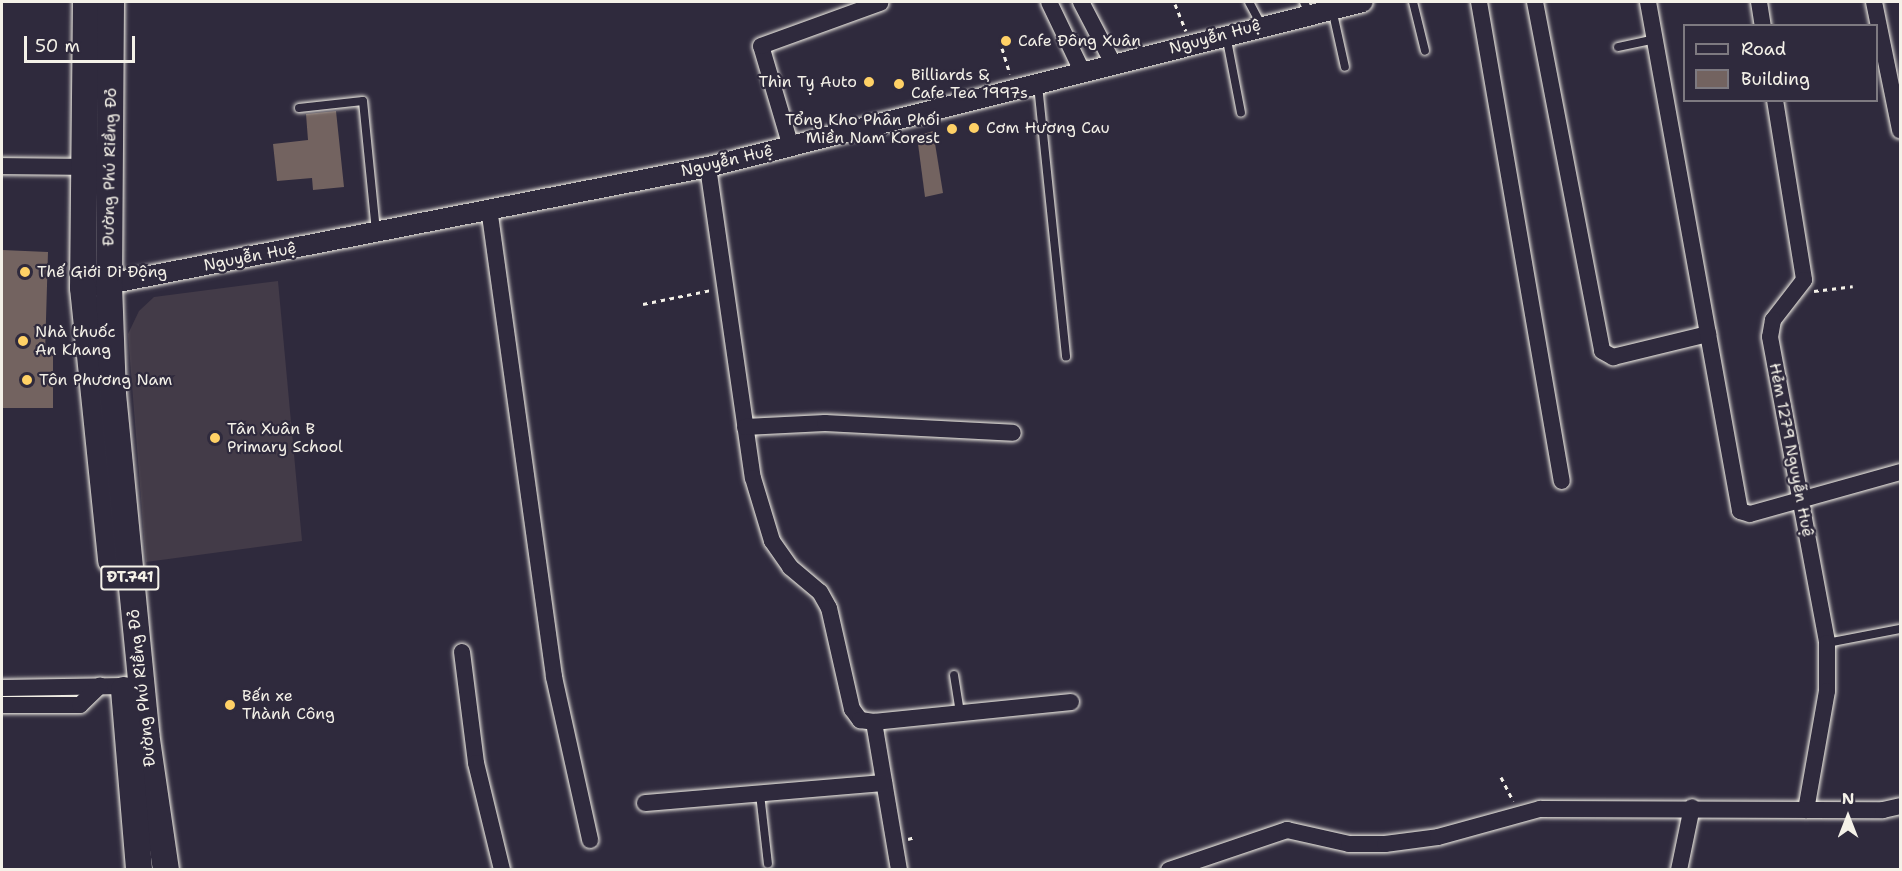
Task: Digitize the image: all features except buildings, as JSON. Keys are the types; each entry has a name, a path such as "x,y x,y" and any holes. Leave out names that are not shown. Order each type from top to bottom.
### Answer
{"main road":[{"name":"Đường Phú Riềng Đỏ","path":"99,3 86,167 83,288 112,686 139,870"},
{"name":"Đường Phú Riềng Đỏ","path":"99,3 109,285 131,588 166,870"}],"street":[{"path":"1048,2 1083,73"},
{"path":"1081,2 1114,65"},
{"name":"Nguyễn Huệ","path":"83,288 109,285 489,208 708,167 1114,65 1261,25 1307,7 1332,8 1364,2"},
{"path":"1479,2 1562,481"},
{"path":"1535,2 1602,351 1613,357 1708,334"},
{"path":"1648,2 1740,511 1750,514 1900,472"},
{"path":"1759,2 1763,24"},
{"path":"1874,2 1900,130"},
{"path":"791,147 762,46 880,3"},
{"name":"Hẻm 1279 Nguyễn Huệ","path":"1775,102 1804,280 1773,320 1770,337 1827,643 1827,691 1806,810"},
{"path":"2,166 86,167"},
{"path":"708,167 728,286 753,478 772,541 790,567 820,592 839,645 852,709 860,720 874,722 1071,702"},
{"path":"489,208 554,677 590,840"},
{"path":"745,428 825,423 1013,433"},
{"path":"462,652 476,762 502,870"},
{"path":"2,688 112,686"},
{"path":"2,705 80,705 112,686"},
{"path":"874,722 899,870"},
{"path":"645,804 884,783"},
{"path":"1172,868 1287,830 1349,844 1385,844 1438,837 1520,813 1589,805 1806,810 1900,806"},
{"path":"1678,870 1692,807"}],"lane":[{"path":"1249,2 1261,25"},
{"path":"1413,2 1425,51"},
{"path":"1332,8 1345,66"},
{"path":"1226,34 1241,113"},
{"path":"1618,46 1655,39"},
{"path":"1038,84 1066,357"},
{"path":"299,108 363,101 376,231"},
{"path":"1827,643 1900,630"},
{"path":"954,675 960,713"},
{"path":"760,794 768,864"}],"path":[{"path":"1175,4 1192,44"},
{"path":"1002,48 1014,90"},
{"path":"643,304 728,286"},
{"path":"1795,293 1853,286"},
{"path":"1501,777 1520,813"}],"shaded area":[{"name":"Tân Xuân B Primary School","path":"278,281 302,541 146,562 128,334 139,311 154,297"}],"place":[{"name":"Cafe Đông Xuân","path":"1006,41"},
{"name":"Thìn Tỵ Auto","path":"869,82"},
{"name":"Billiards & Cafe Tea 1997s","path":"899,84"},
{"name":"Cơm Hương Cau","path":"974,128"},
{"name":"Tổng Kho Phân Phối Miền Nam Korest","path":"952,129"},
{"name":"Thế Giới Di Động","path":"25,272"},
{"name":"Nhà thuốc An Khang","path":"23,341"},
{"name":"Tôn Phương Nam","path":"27,380"},
{"name":"Tân Xuân B Primary School","path":"215,438"},
{"name":"Bến xe Thành Công","path":"230,705"}]}
